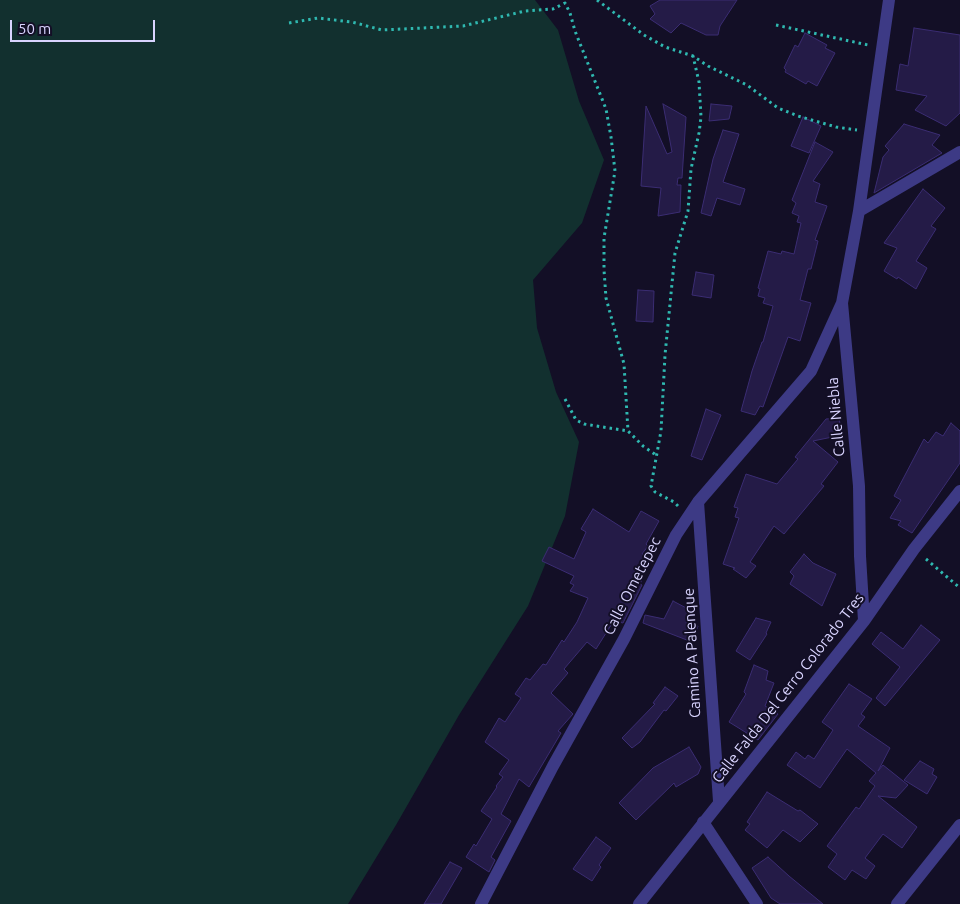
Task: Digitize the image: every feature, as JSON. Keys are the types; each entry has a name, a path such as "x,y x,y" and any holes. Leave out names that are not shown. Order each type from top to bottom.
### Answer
{"street":[{"name":"Calle Niebla","path":"864,621 860,556 859,486 842,303 859,211 889,0"},
{"path":"859,211 960,152"},
{"name":"Calle Ometepec","path":"481,904 553,766 624,639 676,535 698,502 811,370 842,303"},
{"name":"Calle Falda Del Cerro Colorado Tres","path":"639,904 864,621 914,549 960,490"},
{"name":"Camino A Palenque","path":"698,502 719,801"},
{"path":"703,822 757,904"},
{"path":"897,904 960,825"}],"path":[{"path":"597,0 644,35 664,47 693,56 708,66 747,85 778,108 836,127 871,131"},
{"path":"289,23 318,18 352,22 382,30 463,26 525,11 553,9 565,3 606,109 611,137 615,171 604,238 604,270 606,298 624,364 628,431"},
{"path":"776,25 881,48"},
{"path":"682,526 680,509 674,502 655,492 651,486 661,430 665,354 674,254 688,211 691,169 701,117 699,82 693,56"},
{"path":"565,399 576,420 584,424 628,431 643,446 656,455"},
{"path":"914,549 960,588"}],"green space":[{"path":"0,0 535,0 558,30 579,101 604,160 582,223 533,280 537,328 556,392 579,442 565,516 528,606 459,715 348,904 0,904"}],"building":[{"path":"660,0 737,0 720,26 718,35 706,35 681,23 671,33 650,19 655,14 650,6"},
{"path":"914,28 960,35 960,113 946,126 915,110 927,96 896,90 900,64 908,66"},
{"path":"805,33 827,45 825,48 835,53 817,86 808,81 806,84 785,72 784,68 795,45 798,47"},
{"path":"663,104 686,117 682,178 678,178 677,185 681,185 680,212 658,216 661,188 641,186 646,106 667,154 672,152"},
{"path":"711,104 732,106 729,119 709,121"},
{"path":"803,117 821,126 809,153 791,146"},
{"path":"904,124 940,135 932,145 942,153 874,193 883,157 889,150 885,146"},
{"path":"723,130 739,134 723,182 745,189 740,205 717,198 711,216 701,213 713,159"},
{"path":"815,142 833,152 813,181 820,184 815,202 827,206 815,240 818,241 811,269 808,269 800,300 811,303 800,341 788,337 763,407 760,406 755,415 741,411 773,306 763,303 765,298 758,296 760,289 758,288 768,251 781,254 782,251 794,254 801,223 797,222 799,216 792,213 796,203 792,200"},
{"path":"923,189 945,208 931,226 936,229 916,261 927,268 916,289 898,277 897,279 884,271 897,248 884,243"},
{"path":"696,272 714,275 711,298 692,295"},
{"path":"638,290 654,291 653,322 636,321"},
{"path":"706,409 721,415 702,460 691,456"},
{"path":"839,418 842,435 813,441 838,462 821,484 824,486 784,534 774,526 750,562 756,566 746,578 733,569 735,568 723,564 739,518 735,517 738,508 734,507 746,474 777,484 798,459 795,457 826,419"},
{"path":"951,423 960,431 960,463 912,533 898,525 901,521 890,518 901,500 894,496 924,439 928,443 936,432 943,436"},
{"path":"593,509 629,532 641,511 659,521 646,544 648,546 642,554 646,557 634,573 643,577 640,584 642,585 623,623 619,622 618,625 613,622 596,649 587,642 564,669 568,673 551,693 573,714 558,731 561,733 529,787 519,779 501,814 511,821 491,857 495,860 489,872 466,857 474,844 476,846 492,819 481,811 503,777 499,774 509,760 485,742 499,718 505,722 521,698 515,694 526,678 530,680 543,664 546,665 562,640 564,642 577,622 588,598 570,591 574,585 570,583 574,576 542,561 549,547 574,559 586,532 581,529"},
{"path":"804,554 813,563 836,574 822,606 790,584 794,576 790,572"},
{"path":"673,601 692,611 686,623 698,626 692,642 643,623 645,615 664,619"},
{"path":"756,618 771,622 767,634 750,660 736,651"},
{"path":"921,625 940,640 885,706 876,698 900,667 872,644 881,632 903,649"},
{"path":"754,665 768,671 766,680 774,683 765,706 778,714 758,740 729,722 746,694 744,692"},
{"path":"849,684 872,699 861,714 865,717 858,726 890,748 878,771 883,765 908,785 896,798 878,796 917,827 902,848 883,834 865,858 875,866 866,879 852,870 845,880 828,867 837,854 827,846 856,807 859,809 875,786 869,781 876,773 847,749 820,788 787,765 796,752 805,759 808,755 814,759 833,730 822,722"},
{"path":"665,687 678,696 666,711 664,710 640,742 632,748 622,738 655,704 653,703"},
{"path":"689,747 701,767 698,774 676,787 674,783 636,820 619,803 653,768"},
{"path":"920,761 934,769 932,774 937,777 927,794 904,780"},
{"path":"767,792 798,811 800,810 818,824 800,842 783,830 767,848 745,830 750,824 747,822"},
{"path":"596,837 611,848 599,865 601,867 592,881 573,869"},
{"path":"768,857 823,904 780,904 771,898 752,868"},
{"path":"450,862 462,868 441,904 424,904"}]}
